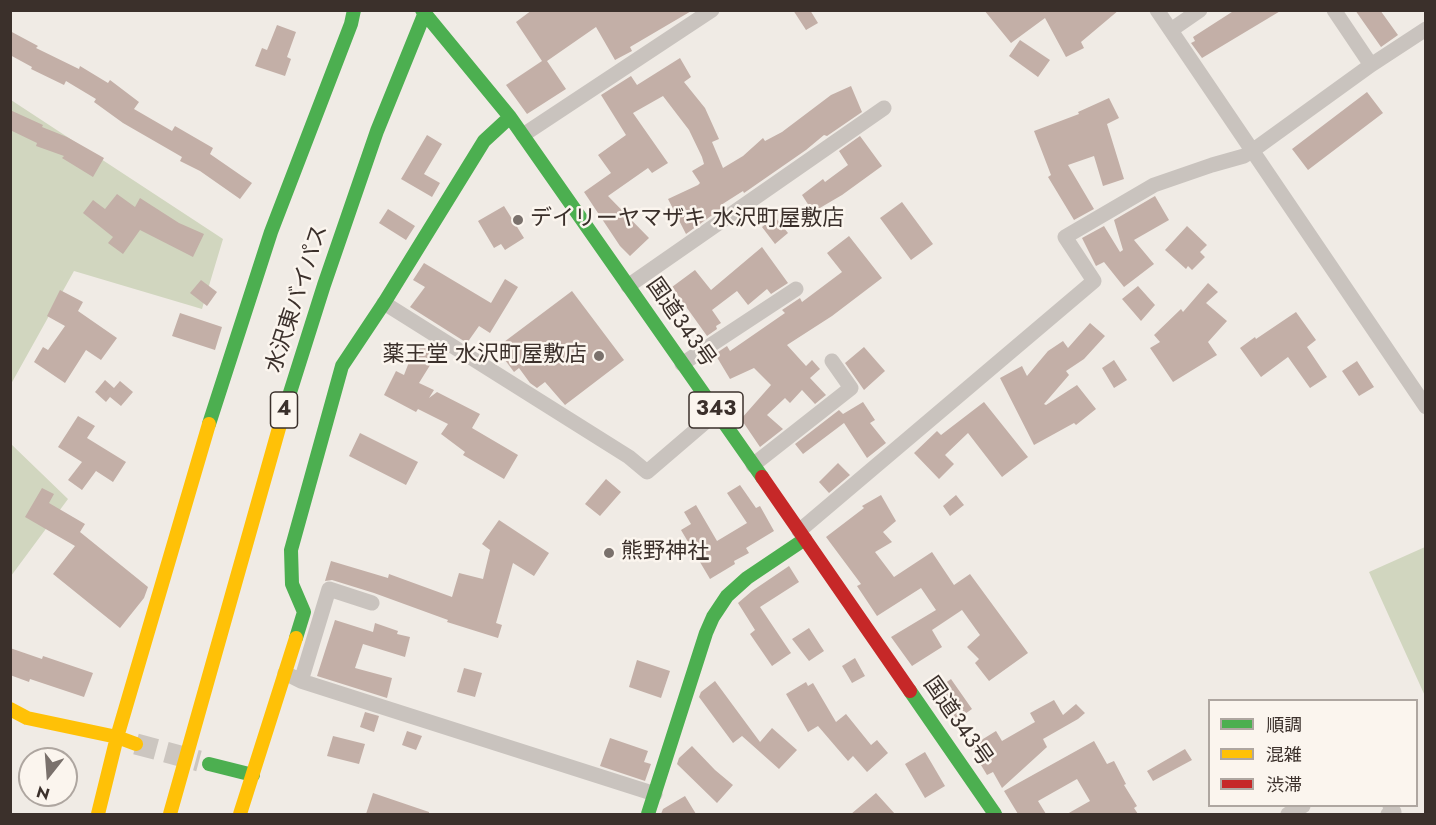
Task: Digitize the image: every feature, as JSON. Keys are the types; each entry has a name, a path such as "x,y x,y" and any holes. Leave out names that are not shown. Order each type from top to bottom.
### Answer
{"main road":[{"path":"98,814 117,737 213,412 271,232 351,24 354,10"},
{"name":"国道343号","path":"424,12 523,135 996,814"},
{"name":"水沢東バイパス","path":"170,814 270,458 324,285 377,131 424,12"},
{"path":"240,814 304,612 292,584 291,550 342,366 384,303 484,141 510,117"},
{"path":"648,814 713,617 727,596 802,535"},
{"path":"10,709 27,717 117,737 136,744"},
{"path":"209,764 253,775"}],"street":[{"path":"523,135 712,10"},
{"path":"1157,10 1425,407"},
{"path":"1171,30 1200,10"},
{"path":"1334,10 1371,65"},
{"path":"802,535 1094,281 1065,237 1154,185 1244,156 1425,29"},
{"path":"628,286 884,108"},
{"path":"682,364 796,289"},
{"path":"384,303 619,451 647,472 717,412"},
{"path":"753,465 851,388 832,361"},
{"path":"301,681 328,589 372,603"},
{"path":"285,673 301,681 655,794"}],"green space":[{"path":"11,100 223,239 202,309 74,271 11,384"},
{"path":"11,444 68,499 11,576"},
{"path":"1425,547 1425,696 1369,572"}],"building":[{"path":"532,10 693,10 630,47 632,51 615,60 596,27 547,61 566,89 527,114 506,85 542,61 516,22"},
{"path":"793,10 810,10 818,23 806,30"},
{"path":"984,10 1119,10 1081,42 1084,48 1066,57 1045,18 1011,43"},
{"path":"1235,10 1282,10 1202,58 1191,43 1195,41 1193,37"},
{"path":"1355,10 1380,10 1398,35 1381,47"},
{"path":"277,25 296,32 287,57 291,59 285,76 255,66 262,48 267,50"},
{"path":"10,31 38,46 36,48 79,69 80,66 108,83 110,80 139,102 134,109 172,131 175,126 213,148 210,154 252,183 240,199 200,171 180,161 182,157 123,123 94,102 96,99 66,81 64,85 31,69 32,67 10,55"},
{"path":"1020,40 1050,60 1038,77 1009,56"},
{"path":"680,58 691,77 684,82 705,108 719,139 712,142 723,168 743,156 763,138 765,141 782,132 831,95 851,86 862,112 827,136 824,135 744,193 743,191 721,205 722,208 686,234 668,199 700,183 692,171 704,164 702,157 689,130 663,96 633,113 668,163 652,173 648,168 608,196 649,238 630,256 620,246 584,192 611,173 598,155 626,135 601,95 631,76 637,85"},
{"path":"1367,92 1383,113 1308,170 1292,149"},
{"path":"1109,98 1119,118 1107,124 1124,179 1103,186 1094,156 1068,165 1094,209 1074,220 1048,177 1051,175 1034,131 1079,114 1078,112"},
{"path":"10,110 67,137 104,158 93,177 62,158 64,156 36,146 37,143 10,130"},
{"path":"427,135 442,144 424,174 440,183 432,197 401,179"},
{"path":"860,136 882,166 842,195 813,212 802,195 823,179 825,182 848,165 839,151"},
{"path":"117,194 135,207 140,198 179,223 204,234 193,257 140,230 123,254 108,243 113,237 83,213 93,200 105,209"},
{"path":"1155,196 1169,220 1134,240 1154,264 1124,287 1104,262 1096,266 1082,238 1104,226 1120,252 1123,250 1114,220"},
{"path":"902,202 933,244 911,260 880,218"},
{"path":"504,206 524,238 505,250 501,244 494,248 478,221"},
{"path":"388,209 415,226 406,240 379,223"},
{"path":"775,217 788,233 775,244 762,227"},
{"path":"1187,226 1207,245 1200,252 1205,257 1192,270 1188,266 1186,269 1165,250"},
{"path":"849,236 882,278 832,316 787,345 806,366 812,360 820,369 810,378 826,395 815,404 802,390 790,403 785,398 767,415 783,429 760,447 741,419 771,385 754,368 730,379 715,354 727,346 730,351 785,313 782,310 800,298 802,302 842,272 827,253"},
{"path":"762,247 788,283 771,294 767,289 748,305 737,291 712,310 721,323 707,336 672,287 695,270 711,290"},
{"path":"424,263 491,303 505,279 518,287 490,333 479,326 467,343 410,307 425,287 413,280"},
{"path":"201,280 217,292 207,306 190,293"},
{"path":"1208,283 1218,292 1206,303 1227,321 1208,342 1217,355 1173,382 1150,348 1160,342 1154,335 1181,309 1183,312"},
{"path":"1138,286 1155,305 1141,321 1122,299"},
{"path":"60,290 83,302 78,311 117,338 101,360 86,350 65,383 34,362 43,347 48,350 65,326 47,316"},
{"path":"572,291 624,360 565,405 545,382 537,388 530,383 519,368 514,372 496,348"},
{"path":"1296,312 1316,340 1307,347 1327,377 1310,388 1288,357 1261,377 1240,348"},
{"path":"180,313 222,327 215,350 172,336"},
{"path":"1090,323 1105,336 1084,359 1066,371 1069,375 1044,404 1046,405 1077,385 1096,409 1076,425 1074,423 1034,445 1000,378 1022,366 1027,376 1048,351 1063,341 1068,348"},
{"path":"422,344 437,354 419,383 434,390 429,398 437,392 480,414 472,428 518,455 504,479 463,455 465,452 441,434 448,424 418,409 416,412 384,395 396,371 404,375 411,357 413,358"},
{"path":"864,347 885,371 864,390 845,363"},
{"path":"1114,360 1127,380 1114,388 1102,368"},
{"path":"1357,361 1374,387 1359,396 1342,371"},
{"path":"105,380 114,388 120,381 133,392 121,406 110,397 106,402 95,392"},
{"path":"863,402 875,420 870,423 886,443 867,458 844,423 803,454 795,444 839,410 843,414"},
{"path":"984,402 1028,457 1002,477 968,433 945,455 954,464 939,479 914,453 937,431 941,435"},
{"path":"78,416 95,426 87,438 126,462 113,482 96,471 82,490 68,480 82,462 58,447"},
{"path":"360,433 418,462 406,485 349,456"},
{"path":"838,463 850,475 829,493 819,482"},
{"path":"606,479 621,492 600,516 585,504"},
{"path":"740,485 756,508 760,506 774,531 746,548 749,553 710,579 681,530 691,524 684,512 696,505 717,541 747,523 727,493"},
{"path":"42,488 54,494 49,503 85,524 80,532 148,587 144,598 120,628 53,574 75,546 25,517"},
{"path":"881,495 896,521 883,532 892,542 875,552 894,577 932,552 954,585 970,574 1028,653 989,681 975,663 979,659 967,647 980,635 962,610 932,630 942,647 912,666 891,637 936,610 921,588 877,616 857,586 861,584 826,537 864,508 862,506"},
{"path":"956,495 964,505 950,516 943,506"},
{"path":"499,520 549,553 534,576 513,563 496,623 502,625 498,638 447,622 448,620 374,593 332,580 325,581 331,561 388,578 389,574 452,597 459,573 483,579 490,550 482,544"},
{"path":"789,566 799,582 760,607 791,653 772,666 750,634 755,630 738,603"},
{"path":"335,620 373,632 375,623 398,631 397,634 410,637 405,657 363,644 355,668 392,678 387,698 317,676"},
{"path":"809,628 824,651 809,661 792,639"},
{"path":"10,648 42,659 43,656 93,673 84,697 30,679 29,682 10,675"},
{"path":"855,658 865,676 852,683 842,666"},
{"path":"637,660 670,671 661,698 629,687"},
{"path":"464,668 482,673 475,697 457,692"},
{"path":"951,679 972,709 955,721 934,691"},
{"path":"715,681 760,742 772,728 797,750 779,769 742,736 733,743 699,697 701,692"},
{"path":"806,682 808,686 813,683 836,722 846,714 871,745 877,740 888,753 867,772 853,756 848,761 818,726 808,732 786,694"},
{"path":"1054,700 1063,715 1076,704 1085,713 1043,739 1047,747 1002,788 993,772 987,775 970,747 996,731 1002,741 1035,722 1030,713"},
{"path":"365,712 379,716 374,732 360,727"},
{"path":"407,731 422,736 416,750 402,745"},
{"path":"333,736 365,744 359,764 327,756"},
{"path":"610,738 648,751 644,762 651,764 645,781 600,766"},
{"path":"1094,741 1107,764 1114,761 1126,784 1124,785 1137,806 1134,808 1138,814 1067,814 1090,801 1077,779 1038,801 1046,814 1018,814 1004,791"},
{"path":"692,746 733,785 717,803 677,764 679,758"},
{"path":"1185,749 1192,760 1153,781 1147,771"},
{"path":"925,752 945,786 925,798 905,764"},
{"path":"373,793 429,812 429,814 366,814"},
{"path":"876,793 895,814 851,814"},
{"path":"685,796 696,814 661,814 663,809"}],"tunnel":[{"path":"136,744 199,761"}],"traffic: fast":[{"path":"209,424 271,232 351,24 354,10"},
{"path":"422,10 510,117 762,477"},
{"path":"281,421 324,285 377,131 426,10"},
{"path":"296,638 304,612 292,584 291,550 342,366 384,303 484,141 510,117"},
{"path":"648,814 713,617 727,596 747,578 805,539"},
{"path":"910,691 995,814"},
{"path":"209,764 253,775"}],"traffic: slow":[{"path":"170,814 281,421"},
{"path":"98,814 117,737 209,424"},
{"path":"240,814 296,638"},
{"path":"10,709 27,718 117,737 136,744"}],"traffic: jam":[{"path":"762,477 910,691"}],"place":[{"name":"デイリーヤマザキ 水沢町屋敷店","path":"518,220"},
{"name":"薬王堂 水沢町屋敷店","path":"599,356"},
{"name":"熊野神社","path":"609,553"}]}
